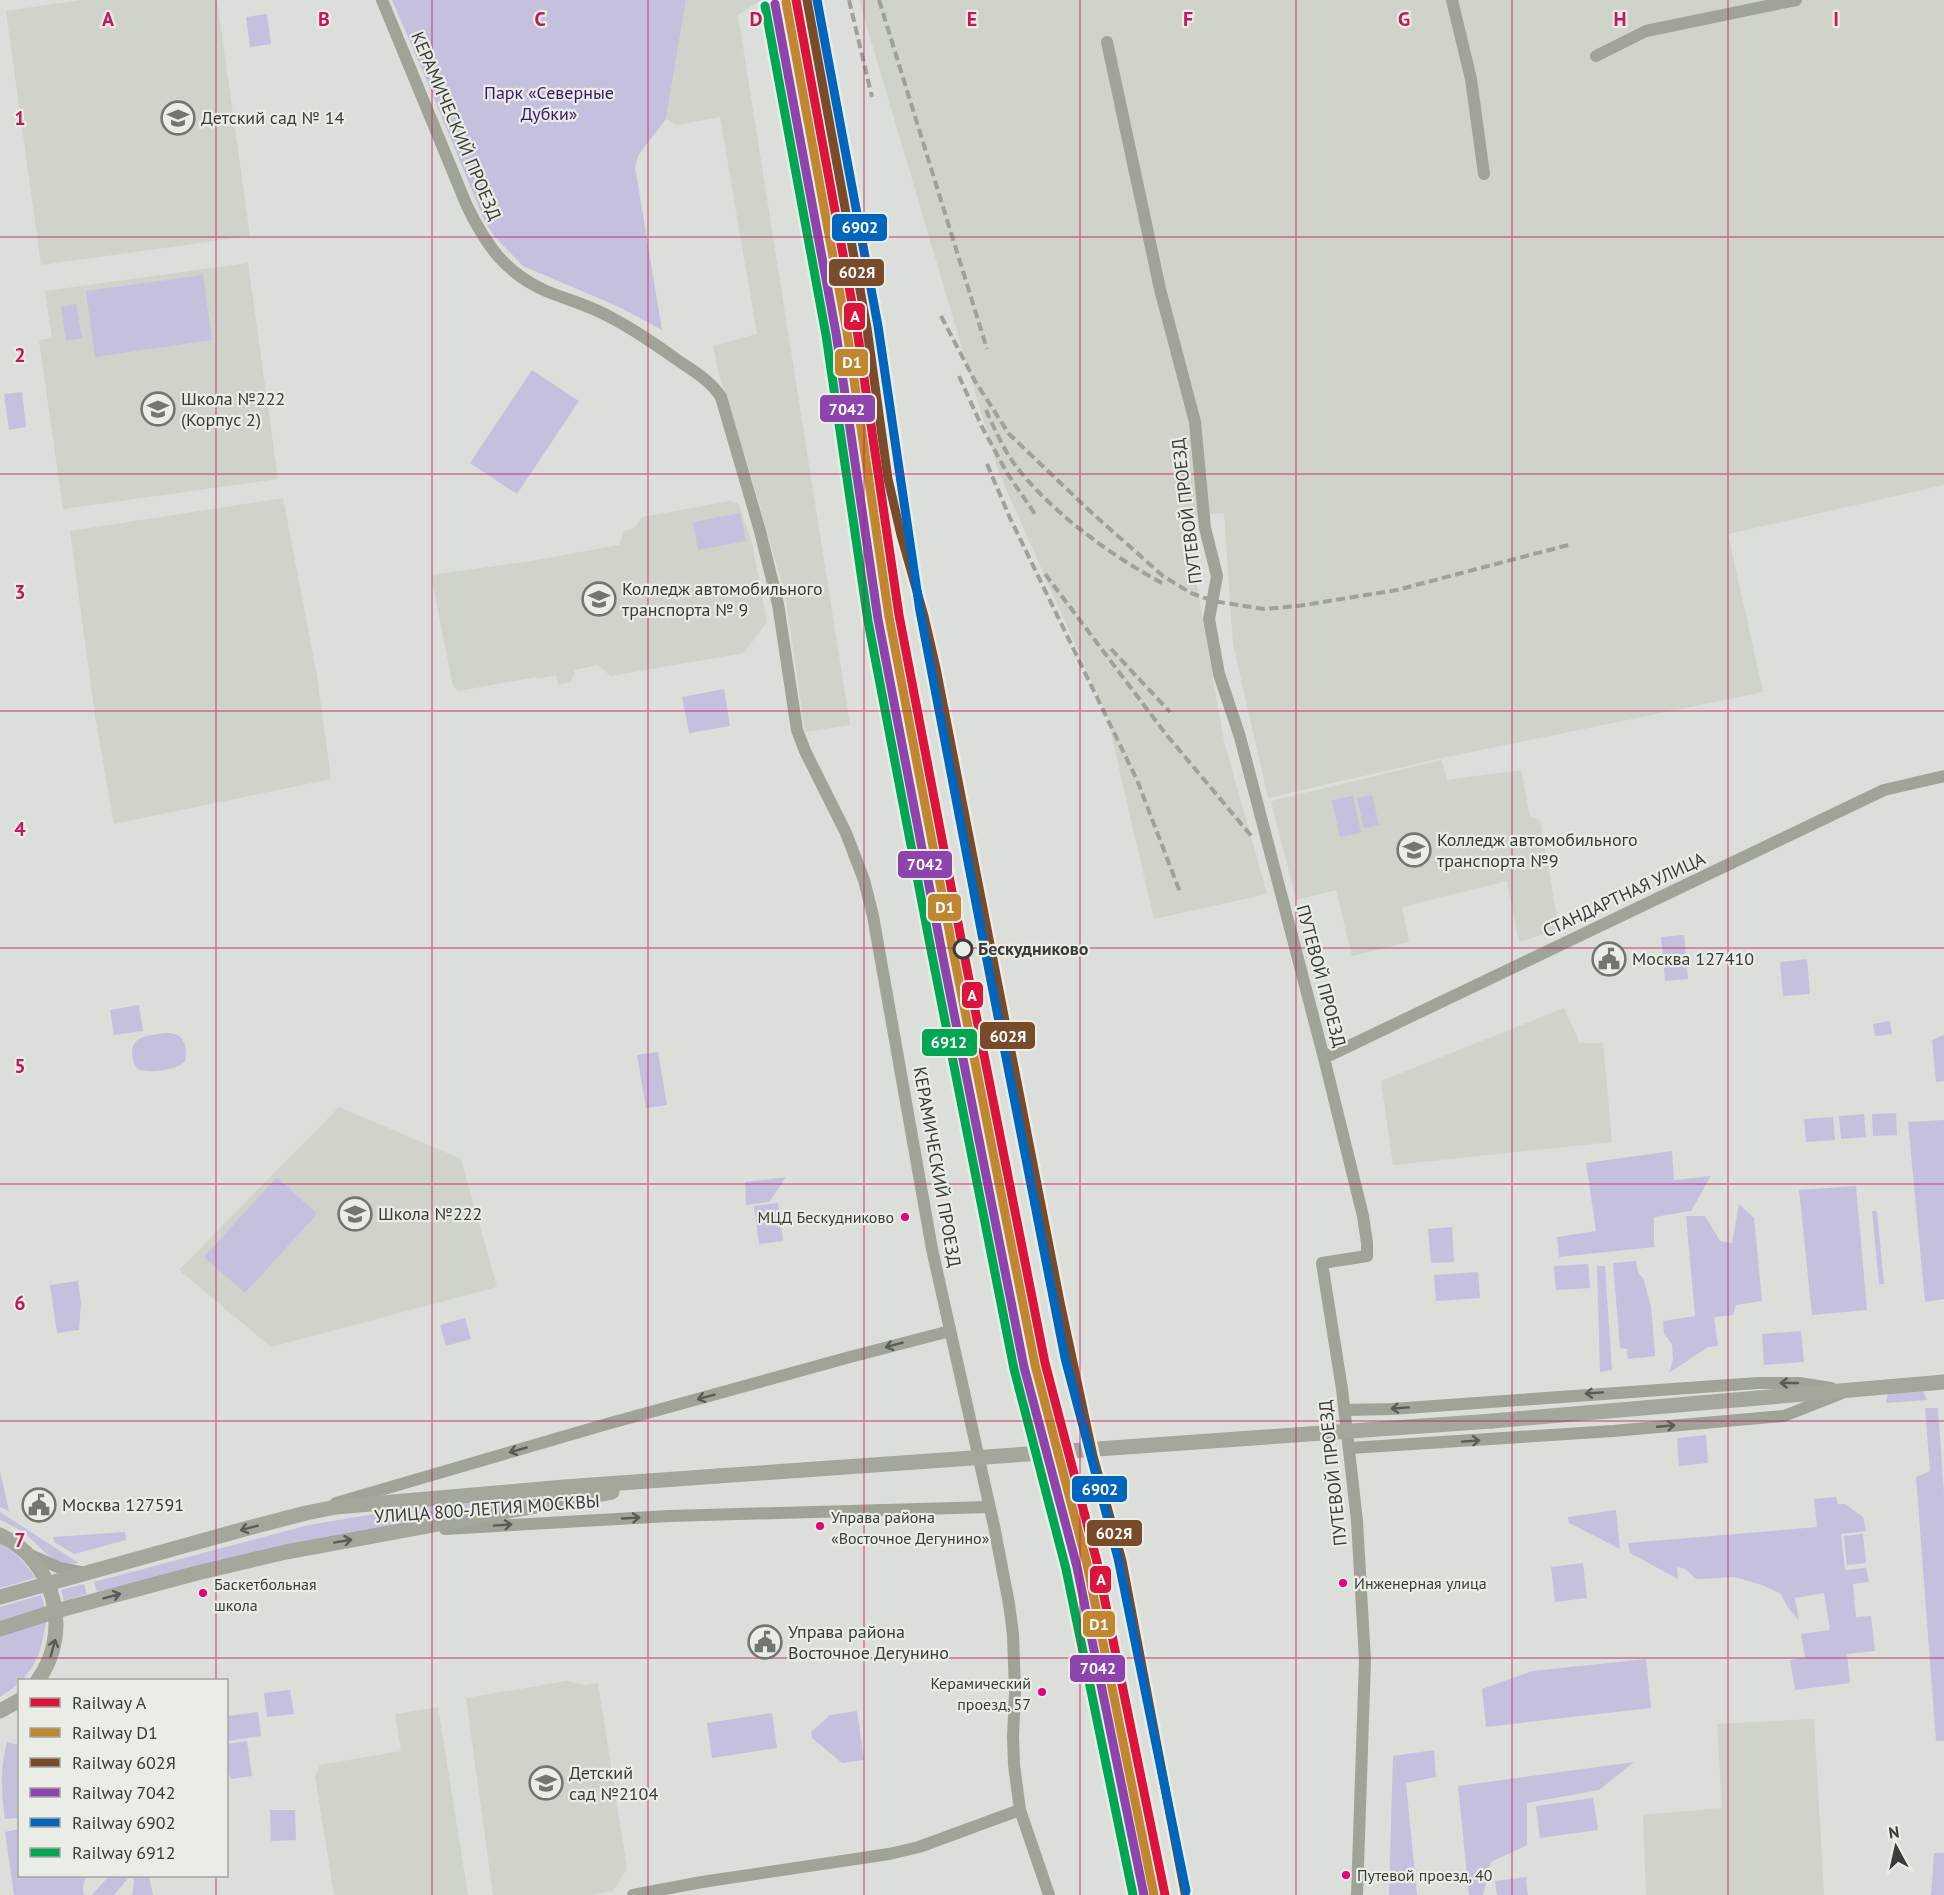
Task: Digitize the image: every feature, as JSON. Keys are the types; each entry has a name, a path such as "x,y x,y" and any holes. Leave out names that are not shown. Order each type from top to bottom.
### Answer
{"main road":[{"path":"306,1513 336,1507 427,1498 1492,1420 1944,1382"},
{"path":"403,1531 683,1479"},
{"name":"УЛИЦА 800-ЛЕТИЯ МОСКВЫ","path":"0,1597 306,1513"},
{"name":"УЛИЦА 800-ЛЕТИЯ МОСКВЫ","path":"0,1629 56,1611 197,1573 330,1544 403,1531"},
{"path":"0,1535 27,1553 36,1563 48,1583 56,1611 53,1651 39,1679"}],"street":[{"name":"КЕРАМИЧЕСКИЙ ПРОЕЗД","path":"382,0 467,206 477,226 498,257 513,271 540,288 597,311 635,331 710,383 721,397 760,531 778,604 797,730 846,833 864,880 869,901 887,988 927,1219 1002,1568 1013,1634 1015,1693 1013,1746 1020,1810 1049,1895"},
{"path":"1452,0 1471,79 1484,174"},
{"path":"1596,56 1646,31 1796,0"},
{"name":"ПУТЕВОЙ ПРОЕЗД","path":"1107,42 1160,289 1195,422 1206,528 1216,576 1209,619 1219,674 1240,737 1356,1186 1367,1244 1367,1256 1322,1263 1350,1448 1357,1521 1365,1660 1357,1895"},
{"name":"СТАНДАРТНАЯ УЛИЦА","path":"1323,1058 1884,790 1944,776"},
{"name":"УЛИЦА 800-ЛЕТИЯ МОСКВЫ","path":"306,1513 607,1424 950,1331"},
{"path":"1345,1410 1392,1409 1758,1383 1799,1383 1847,1391"},
{"path":"1350,1448 1613,1431 1784,1416 1847,1391"},
{"name":"УЛИЦА 800-ЛЕТИЯ МОСКВЫ","path":"403,1531 669,1516 989,1507"},
{"path":"27,1553 52,1565 86,1573"},
{"path":"633,1895 702,1882 889,1854 919,1847 1020,1810"}],"shaded area":[{"path":"81,0 217,0 250,236 41,265 6,11"},
{"path":"686,0 761,0 738,15 850,725 805,732 786,599 719,374 713,346 757,334 720,117 677,125 666,119"},
{"path":"859,0 1944,0 1944,485 1728,534 1763,692 1442,758 1268,798 1233,644 1224,513 1185,517 1224,741 1267,894 1154,919 1107,716 999,473"},
{"name":"Школа №222 (Корпус 2)","path":"248,263 278,479 63,509 39,340 52,338 45,291"},
{"path":"283,498 317,676 331,779 114,824 95,716 70,531"},
{"name":"Колледж автомобильного транспорта № 9","path":"730,501 738,503 752,543 767,622 744,653 611,676 597,665 575,670 571,682 558,685 556,675 458,691 453,686 431,575 531,561 619,545 624,531 633,529 642,517"},
{"name":"Колледж автомобильного транспорта №9","path":"1442,760 1447,780 1521,770 1530,817 1540,820 1559,929 1519,942 1507,881 1402,907 1409,942 1352,956 1336,890 1296,900 1271,801"},
{"path":"1564,1008 1580,1043 1603,1043 1612,1142 1393,1165 1381,1081"},
{"name":"Школа №222","path":"339,1107 461,1159 497,1287 271,1347 179,1270"},
{"name":"Детский сад №2104","path":"567,1681 584,1685 598,1683 627,1869 613,1891 589,1895 493,1895 466,1698"},
{"path":"438,1707 468,1895 334,1895 315,1776 320,1765 401,1751 395,1714"},
{"path":"1814,1719 1824,1895 1646,1895 1643,1815 1722,1808 1717,1724"}],"green space":[{"name":"Парк «Северные Дубки»","path":"392,0 686,0 666,119 639,154 635,167 662,330 617,306 523,266 495,237 485,222"},
{"path":"267,14 271,44 250,47 246,17"},
{"path":"203,275 212,340 95,357 86,291"},
{"path":"76,304 82,338 66,341 61,307"},
{"path":"532,370 579,401 517,494 470,463"},
{"path":"22,392 26,427 9,430 4,394"},
{"path":"740,513 746,541 698,550 693,522"},
{"path":"724,689 730,726 689,733 682,697"},
{"path":"1372,795 1379,825 1364,828 1357,798"},
{"path":"1353,796 1361,833 1340,837 1332,800"},
{"path":"1684,935 1688,979 1665,981 1661,937"},
{"path":"1807,959 1810,994 1783,996 1780,962"},
{"path":"139,1005 143,1031 114,1035 110,1010"},
{"path":"1890,1021 1892,1034 1875,1036 1873,1024"},
{"path":"166,1033 178,1035 183,1040 186,1052 185,1061 176,1067 161,1070 147,1071 136,1067 132,1052 136,1041 146,1036"},
{"path":"1944,1035 1944,1081 1936,1082 1932,1040"},
{"path":"658,1052 667,1105 646,1108 637,1055"},
{"path":"1896,1113 1897,1135 1873,1136 1872,1114"},
{"path":"1864,1114 1866,1137 1841,1139 1839,1116"},
{"path":"1833,1117 1835,1140 1806,1142 1804,1119"},
{"path":"1944,1120 1944,1299 1925,1302 1908,1122"},
{"path":"1672,1151 1674,1180 1711,1176 1691,1211 1654,1217 1654,1247 1559,1257 1557,1237 1596,1231 1586,1163"},
{"path":"277,1177 317,1214 245,1293 204,1257"},
{"path":"786,1177 769,1202 746,1205 745,1182"},
{"path":"1856,1186 1867,1310 1812,1315 1799,1190"},
{"path":"778,1203 783,1241 759,1244 754,1206"},
{"path":"1739,1204 1754,1218 1762,1301 1736,1305 1733,1315 1714,1317 1718,1346 1708,1347 1669,1373 1673,1360 1672,1344 1664,1334 1663,1321 1695,1316 1686,1216 1705,1216 1720,1241 1732,1243"},
{"path":"1872,1211 1877,1211 1884,1284 1879,1284"},
{"path":"1452,1227 1454,1262 1431,1263 1428,1229"},
{"path":"1636,1261 1638,1273 1643,1278 1651,1306 1655,1356 1628,1359 1627,1349 1620,1348 1613,1263"},
{"path":"1588,1264 1590,1288 1556,1290 1554,1266"},
{"path":"1597,1266 1605,1266 1612,1370 1600,1372"},
{"path":"1478,1272 1480,1298 1436,1301 1434,1275"},
{"path":"78,1281 81,1302 79,1330 57,1333 50,1285"},
{"path":"465,1318 471,1339 446,1346 440,1325"},
{"path":"1801,1331 1804,1362 1764,1365 1762,1334"},
{"path":"1923,1391 1927,1400 1886,1403 1888,1394"},
{"path":"1925,1408 1938,1408 1944,1493 1944,1741 1936,1741 1916,1477 1930,1471"},
{"path":"1706,1435 1708,1463 1679,1466 1677,1438"},
{"path":"0,1471 9,1511 0,1507"},
{"path":"534,1497 97,1592 94,1582 309,1525 428,1505"},
{"path":"1836,1497 1838,1504 1845,1504 1863,1517 1866,1531 1841,1534 1845,1570 1866,1568 1869,1582 1853,1584 1856,1617 1871,1616 1875,1651 1847,1654 1850,1683 1795,1690 1790,1660 1805,1658 1801,1634 1830,1630 1824,1593 1795,1598 1799,1621 1781,1594 1762,1585 1735,1577 1696,1579 1685,1569 1677,1567 1678,1579 1630,1553 1628,1543 1817,1527 1814,1499"},
{"path":"1616,1510 1620,1549 1569,1523 1568,1517"},
{"path":"0,1512 79,1563 70,1564 54,1559 22,1531 0,1520"},
{"path":"125,1532 126,1540 74,1554 54,1542 53,1537"},
{"path":"1863,1534 1866,1563 1847,1565 1844,1536"},
{"path":"0,1543 20,1558 35,1578 0,1588"},
{"path":"1583,1563 1587,1598 1555,1602 1551,1567"},
{"path":"84,1584 87,1594 64,1601 61,1590"},
{"path":"41,1595 45,1608 0,1621 0,1607"},
{"path":"46,1622 41,1647 33,1666 23,1679 18,1679 18,1684 0,1697 0,1636"},
{"path":"1646,1659 1651,1708 1486,1727 1482,1689 1532,1671"},
{"path":"290,1690 294,1714 267,1717 264,1693"},
{"path":"857,1711 864,1760 842,1763 812,1738 811,1732 830,1715"},
{"path":"258,1712 261,1736 228,1741 228,1716"},
{"path":"772,1713 777,1748 712,1758 707,1723"},
{"path":"247,1741 252,1776 231,1779 228,1772 228,1744"},
{"path":"7,1742 18,1745 18,1818 5,1819 3,1761"},
{"path":"1434,1750 1436,1777 1406,1783 1417,1895 1389,1895 1393,1756"},
{"path":"1634,1762 1599,1790 1527,1803 1527,1845 1491,1862 1483,1895 1469,1895 1458,1786"},
{"path":"1593,1798 1598,1830 1540,1838 1536,1806"},
{"path":"270,1810 295,1810 296,1840 271,1841"},
{"path":"18,1829 18,1877 86,1877 83,1886 84,1895 14,1895 5,1832"},
{"path":"1934,1853 1944,1853 1944,1895 1931,1895"},
{"path":"108,1877 129,1877 114,1895 92,1895"},
{"path":"132,1877 149,1877 153,1895 132,1895"},
{"path":"1526,1877 1528,1895 1497,1895 1495,1881"}],"railway":[{"path":"849,0 872,97"},
{"path":"879,0 987,349"},
{"path":"777,88 800,190 825,261"},
{"path":"941,316 975,381 1009,434 1092,513 1163,576 1191,593 1213,601 1264,609 1298,606 1397,590 1572,544"},
{"path":"959,376 982,427 1007,473 1037,517"},
{"path":"986,410 1014,463 1033,487 1085,533 1162,583"},
{"path":"987,464 1010,518 1137,780 1180,892"},
{"path":"1045,574 1165,733 1253,838"},
{"path":"1111,649 1170,712"}],"rail line":[{"name":"A","path":"796,0 857,330 899,615 963,949 1045,1363 1097,1562 1165,1895"},
{"name":"602Я","path":"807,0 867,328 888,479 936,668 1060,1302 1093,1456 1122,1561 1185,1893"},
{"name":"6902","path":"817,0 878,326 920,611 984,945 1065,1358 1118,1558 1186,1891"},
{"name":"D1","path":"786,2 847,332 889,617 953,951 1035,1365 1087,1564 1154,1895"},
{"name":"7042","path":"775,4 836,333 878,619 942,953 1024,1367 1077,1567 1144,1895"},
{"name":"6912","path":"765,6 826,335 868,621 932,955 1014,1369 1066,1569 1133,1895"}],"place":[{"name":"Детский сад № 14","path":"178,118"},
{"name":"Школа №222 (Корпус 2)","path":"158,409"},
{"name":"Колледж автомобильного транспорта № 9","path":"599,599"},
{"name":"Колледж автомобильного транспорта №9","path":"1414,850"},
{"name":"Бескудниково","path":"963,949"},
{"name":"Москва 127410","path":"1609,959"},
{"name":"Школа №222","path":"355,1214"},
{"name":"МЦД Бескудниково","path":"905,1217"},
{"name":"Москва 127591","path":"39,1505"},
{"name":"Управа района «Восточное Дегунино»","path":"820,1526"},
{"name":"Инженерная улица","path":"1343,1583"},
{"name":"Баскетбольная школа","path":"203,1593"},
{"name":"Управа района Восточное Дегунино","path":"765,1642"},
{"name":"Керамический проезд, 57","path":"1042,1692"},
{"name":"Детский сад №2104","path":"546,1783"},
{"name":"Путевой проезд, 40","path":"1346,1875"}]}
